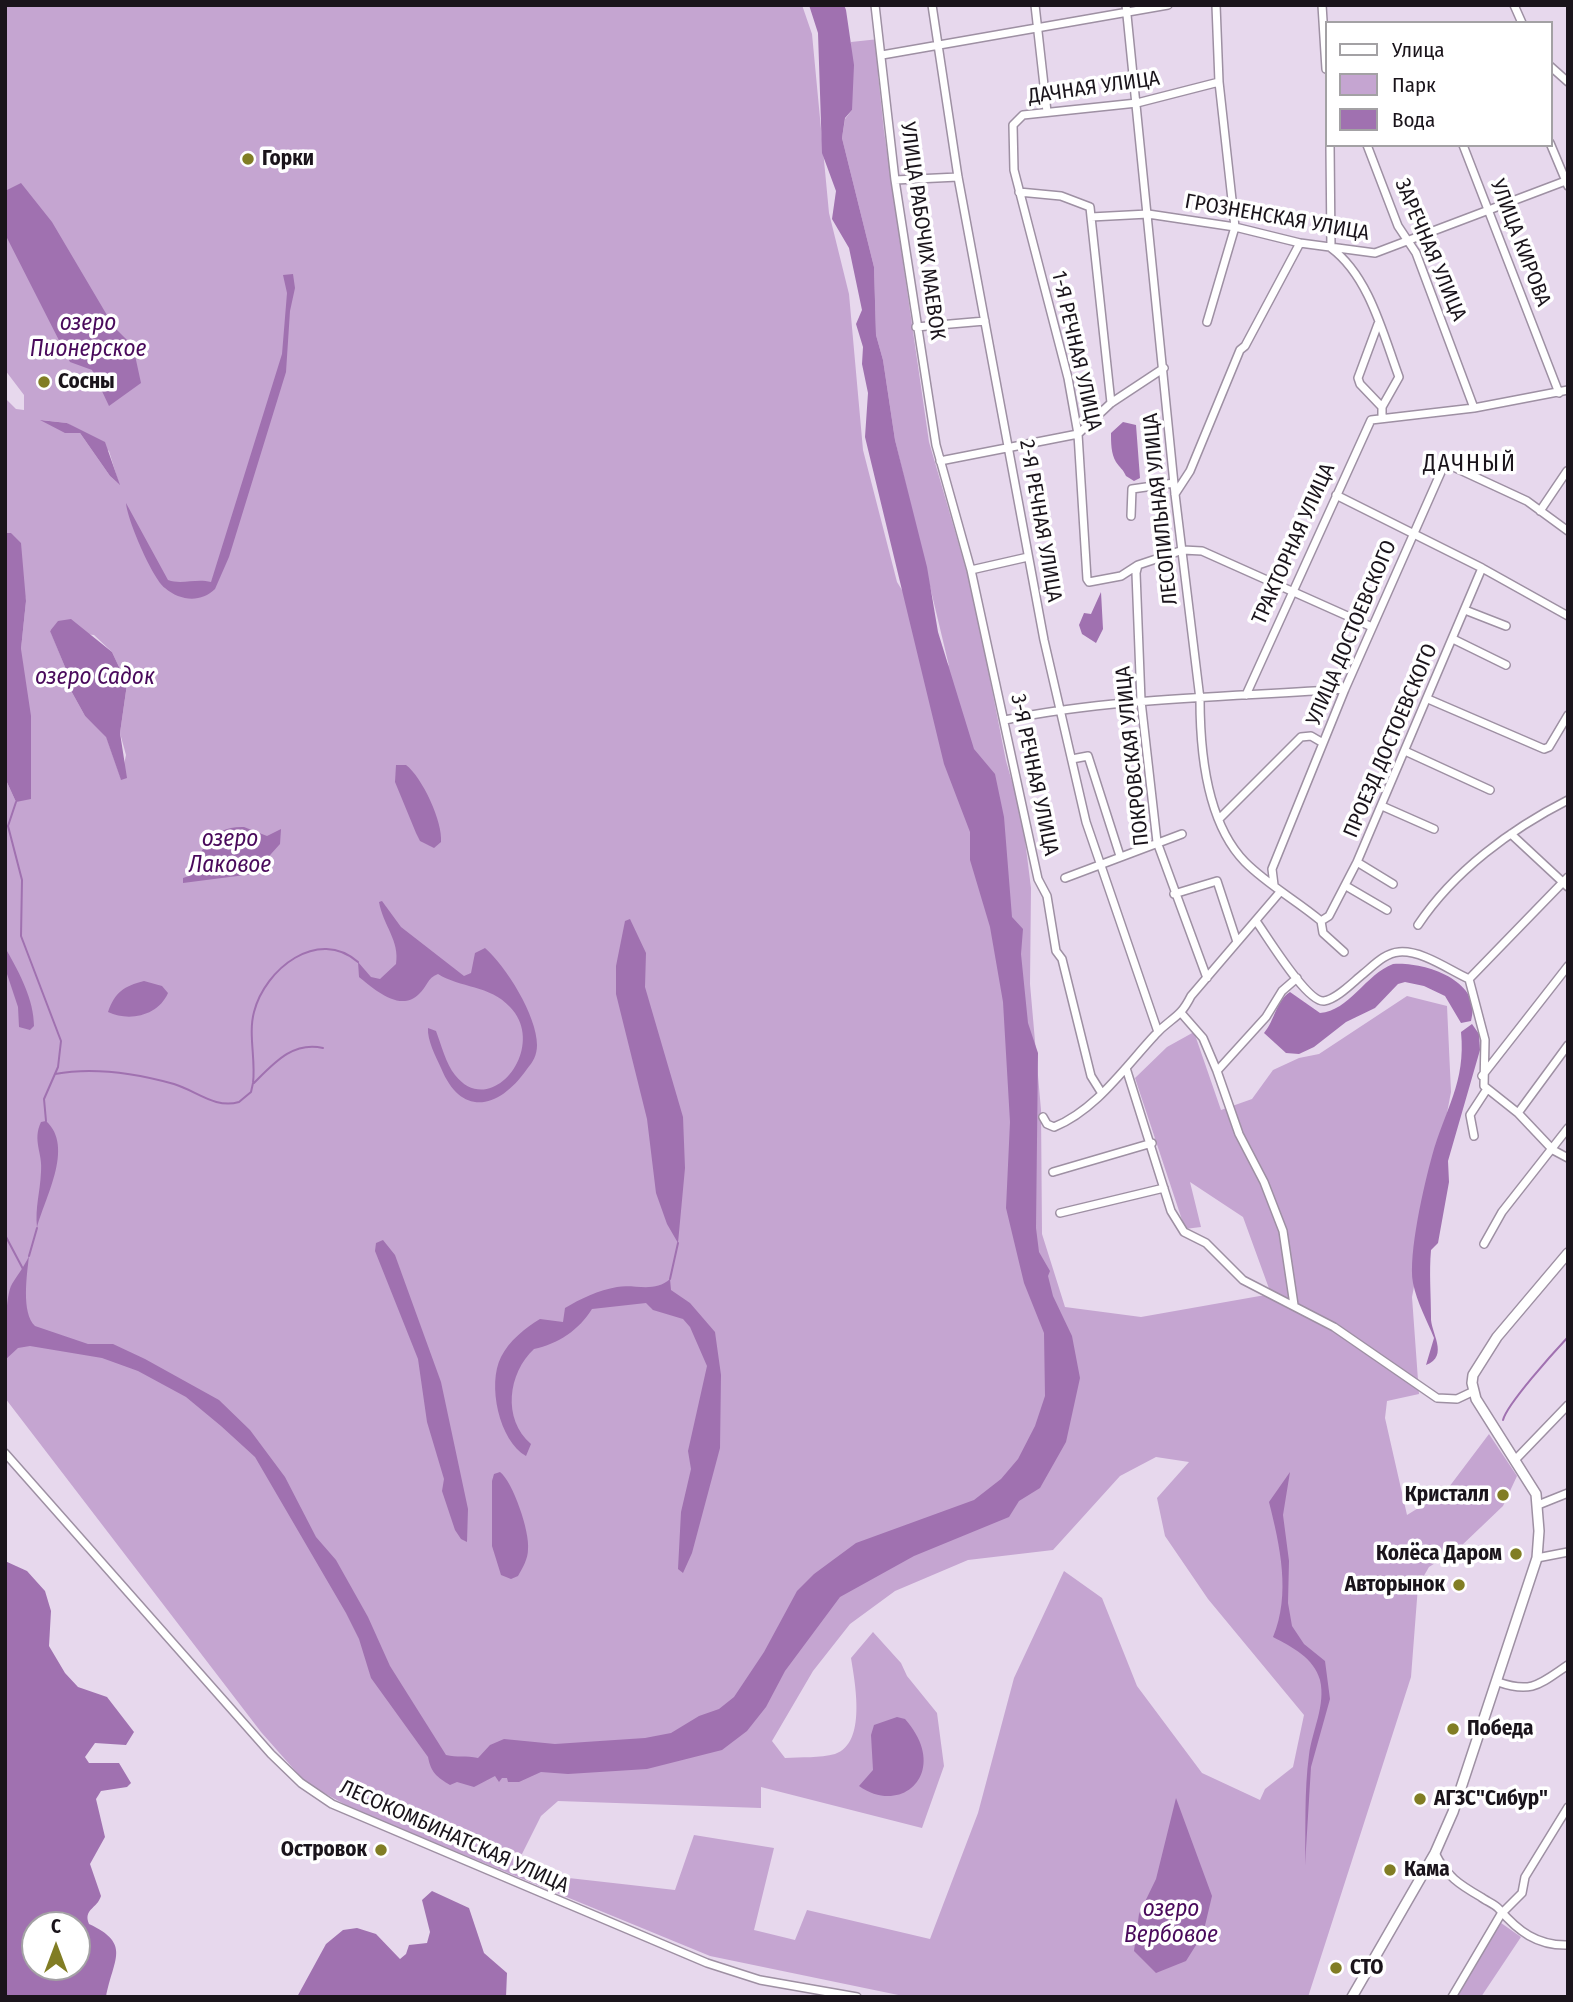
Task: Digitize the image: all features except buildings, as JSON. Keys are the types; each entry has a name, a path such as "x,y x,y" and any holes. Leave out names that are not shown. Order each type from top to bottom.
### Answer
{"main road":[{"path":"1352,1997 1435,1853 1453,1812 1537,1558 1538,1505 1532,1486 1474,1391 1473,1376 1497,1337 1568,1253"}],"street":[{"name":"УЛИЦА РАБОЧИХ МАЕВОК","path":"875,5 895,180 916,327 940,461"},
{"name":"2-Я РЕЧНАЯ УЛИЦА","path":"932,5 958,177 1028,557 1072,759 1086,821 1102,864 1102,877 1158,1032"},
{"path":"1035,5 1047,112"},
{"path":"882,55 1036,29 1126,10 1168,5"},
{"path":"1206,322 1235,227 1219,82 1216,5"},
{"path":"1322,5 1324,37"},
{"path":"1514,5 1521,21"},
{"name":"ЛЕСОПИЛЬНАЯ УЛИЦА","path":"1126,10 1149,214 1175,494 1200,699 1200,731 1206,785 1242,859 1321,921 1323,933 1344,952"},
{"path":"1552,68 1568,82"},
{"name":"ДАЧНАЯ УЛИЦА","path":"1016,119 1047,112 1136,103 1219,82"},
{"name":"1-Я РЕЧНАЯ УЛИЦА","path":"1016,119 1011,147 1019,192 1068,378 1079,434 1087,579 1089,582 1121,576 1138,565"},
{"path":"1331,147 1331,248 1344,257 1353,272 1378,323 1399,377 1382,407 1382,417 1474,408 1568,390"},
{"name":"ЗАРЕЧНАЯ УЛИЦА","path":"1368,147 1398,226 1409,241 1426,277 1474,408"},
{"name":"УЛИЦА КИРОВА","path":"1464,147 1559,393"},
{"path":"1552,147 1567,182"},
{"path":"895,180 958,177"},
{"name":"ГРОЗНЕНСКАЯ УЛИЦА","path":"1091,217 1149,214 1235,227 1300,243 1375,253 1567,182"},
{"path":"1019,192 1061,197 1090,207 1111,403"},
{"path":"1175,494 1186,476 1240,350 1245,346 1300,243"},
{"path":"916,327 985,321"},
{"path":"1378,323 1358,378 1360,384 1382,407"},
{"path":"940,461 1079,434 1111,403 1164,368"},
{"name":"ТРАКТОРНАЯ УЛИЦА","path":"1247,695 1365,428 1371,419 1382,417"},
{"name":"3-Я РЕЧНАЯ УЛИЦА","path":"940,461 971,570 1006,720 1019,800 1038,879 1052,914 1056,951 1062,959 1091,1076 1101,1093"},
{"name":"УЛИЦА ДОСТОЕВСКОГО","path":"1277,889 1272,869 1345,689 1446,463 1492,484 1540,511"},
{"path":"1567,471 1540,511 1568,531"},
{"path":"1131,516 1132,489 1174,482 1186,476"},
{"name":"УЛИЦА ДОСТОЕВСКОГО","path":"1336,495 1412,536 1482,568 1568,616"},
{"path":"1138,565 1183,550 1202,551 1372,627"},
{"path":"971,570 1028,557"},
{"name":"ПОКРОВСКАЯ УЛИЦА","path":"1138,565 1136,573 1142,701 1157,842 1207,978"},
{"name":"ПРОЕЗД ДОСТОЕВСКОГО","path":"1321,921 1329,916 1357,862 1482,568"},
{"path":"1465,610 1506,626"},
{"path":"1453,639 1506,665"},
{"path":"1006,720 1061,708 1345,689"},
{"path":"1428,699 1544,749 1549,747 1568,715"},
{"name":"УЛИЦА ДОСТОЕВСКОГО","path":"1220,818 1301,737 1307,735 1323,743"},
{"path":"1405,751 1490,790"},
{"path":"1072,759 1088,756 1120,856"},
{"path":"1418,925 1466,871 1511,834 1568,800"},
{"path":"1382,806 1434,829"},
{"path":"1065,878 1182,834"},
{"path":"1469,979 1566,883 1511,834"},
{"path":"1357,862 1394,884"},
{"path":"1174,894 1217,881 1237,942"},
{"path":"1346,886 1387,910"},
{"path":"1043,1116 1047,1124 1054,1126 1075,1115 1101,1093 1158,1032 1182,1014 1191,996 1256,921 1277,889"},
{"path":"1256,921 1309,995 1325,1001 1381,960 1397,952 1418,955 1469,979"},
{"path":"1482,1076 1568,965"},
{"path":"1217,1072 1266,1017 1282,991 1297,978"},
{"path":"1469,979 1485,1040 1482,1076 1487,1089 1518,1113 1553,1150 1568,1158"},
{"path":"1182,1014 1203,1038 1239,1134 1264,1182 1283,1231 1294,1305"},
{"path":"1518,1113 1568,1045"},
{"path":"1126,1068 1152,1143 1171,1211 1184,1232 1206,1242 1243,1280 1334,1326 1437,1398 1457,1399 1474,1391"},
{"path":"1474,1136 1470,1115 1487,1089"},
{"path":"1484,1244 1502,1212 1568,1128"},
{"path":"1054,1172 1152,1143"},
{"path":"1060,1213 1164,1188"},
{"path":"1516,1459 1568,1405"},
{"name":"ЛЕСОКОМБИНАТСКАЯ УЛИЦА","path":"5,1453 271,1754 301,1783 331,1804 706,1963 760,1980 857,1997"},
{"path":"1538,1505 1568,1493"},
{"path":"1537,1558 1568,1552"},
{"path":"1497,1682 1517,1689 1538,1686 1568,1665"},
{"path":"1452,1997 1501,1914 1522,1893 1525,1877 1568,1807"},
{"path":"1435,1853 1446,1874 1500,1909 1501,1914 1536,1941 1568,1944"}],"green space":[{"path":"5,5 802,5 812,34 829,213 849,294 863,450 897,582 949,666 895,440 883,360 876,335 874,267 842,138 845,119 852,110 851,42 879,39 878,74 884,131 929,442 973,593 1006,761 1022,816 1031,888 1030,984 1041,1110 1042,1234 1065,1307 1141,1317 1271,1294 1243,1217 1190,1182 1201,1227 1185,1229 1135,1078 1167,1047 1194,1032 1221,1110 1252,1099 1273,1070 1299,1058 1319,1054 1407,996 1447,1006 1451,1092 1412,1297 1419,1394 1387,1401 1385,1418 1407,1515 1446,1491 1489,1434 1517,1476 1503,1506 1459,1548 1429,1567 1418,1586 1411,1677 1308,1997 908,1997 710,1956 355,1810 306,1783 261,1732 5,1398 5,778 16,802 21,649 26,601 11,533 5,533 5,398 16,409 24,410 24,395 5,370","holes":["41,420 67,423 109,451 119,484 110,476 80,433","50,630 94,635 112,652 127,684 120,733 126,755 121,779 106,736 85,716 69,687 65,667","1156,1457 1189,1462 1157,1498 1165,1536 1208,1599 1304,1715 1293,1767 1265,1789 1260,1800 1202,1773 1137,1686 1102,1598 1064,1571 1014,1678 978,1813 930,1939 807,1910 795,1940 754,1930 774,1848 694,1835 675,1890 551,1876 521,1856 541,1816 558,1801 761,1808 761,1787 922,1828 944,1766 937,1713 907,1676 901,1663 873,1632 851,1658 856,1711 852,1738 845,1748 835,1754 785,1758 772,1741 813,1671 850,1624 895,1591 968,1560 1053,1550 1120,1476"]},
{"path":"1494,1918 1521,1937 1481,1997 1450,1997"}],"water":[{"path":"809,5 844,5 846,10 854,65 852,110 845,118 842,138 874,267 876,335 883,360 895,440 927,567 938,632 974,749 995,774 1004,817 1012,917 1023,929 1021,954 1028,1023 1038,1053 1036,1228 1039,1252 1050,1271 1048,1276 1053,1296 1072,1336 1080,1378 1066,1442 1040,1488 1019,1501 1009,1517 914,1556 840,1597 785,1671 766,1707 747,1731 722,1750 647,1769 568,1774 541,1772 519,1782 508,1782 507,1778 502,1778 499,1782 495,1776 474,1787 457,1782 450,1785 433,1771 428,1757 371,1678 359,1639 346,1613 255,1457 186,1397 138,1371 102,1358 30,1346 18,1348 5,1360 8,1298 12,1284 29,1256 26,1303 35,1326 88,1344 113,1344 145,1359 219,1400 250,1430 285,1477 316,1537 336,1560 368,1617 390,1666 446,1755 450,1756 478,1758 490,1745 504,1739 555,1744 645,1738 671,1733 699,1716 719,1709 734,1697 764,1652 797,1591 814,1574 856,1543 974,1500 1001,1479 1018,1459 1035,1426 1045,1396 1044,1333 1024,1283 1006,1208 1010,1122 1003,1002 990,927 970,860 970,832 944,764 865,437 868,393 862,364 863,347 856,324 862,310 849,248 832,219 836,191 822,153 818,33"},
{"name":"озеро Пионерское","path":"21,183 52,222 114,327 133,346 141,383 109,406 92,370 70,362 5,234 5,191"},
{"path":"293,274 295,288 290,311 286,372 229,557 215,589 209,594 190,599 177,596 165,588 147,561 126,503 168,580 211,582 282,354 287,293 283,275"},
{"path":"40,420 67,423 105,442 120,485 110,476 80,433 65,433"},
{"path":"1123,422 1136,425 1140,478 1134,481 1126,476 1112,452 1111,433"},
{"path":"5,533 11,533 21,543 26,601 21,649 31,716 31,799 16,802 5,778"},
{"path":"1101,592 1103,629 1096,643 1082,634 1079,625 1084,613 1091,614"},
{"name":"озеро Садок","path":"71,619 112,652 127,684 120,733 127,778 121,780 106,737 85,716 69,687 65,667 50,631 58,621"},
{"path":"396,765 406,765 412,771 430,800 441,833 441,842 434,848 420,841 416,833 395,782"},
{"name":"озеро Лаковое","path":"244,827 267,836 281,829 280,844 253,874 183,883 183,878 189,876 203,849 215,835 232,828"},
{"path":"382,901 401,927 464,976 471,973 475,953 485,948 511,979 532,1020 537,1045 531,1064 505,1092 482,1102 470,1101 460,1095 441,1068 428,1033 428,1028 436,1031 446,1060 455,1075 469,1087 484,1089 499,1084 511,1073 519,1058 523,1041 520,1023 502,1000 438,974 412,999 396,1000 380,993 359,977 358,962 371,977 380,979 396,964 396,948 381,910 379,902"},
{"path":"630,919 646,953 645,987 683,1117 685,1168 678,1243 667,1224 656,1193 647,1119 616,994 616,966 625,921"},
{"path":"7,951 29,997 34,1026 30,1030 19,1027 18,1007 5,968"},
{"path":"1393,964 1434,970 1460,984 1473,1007 1471,1021 1461,1023 1445,996 1424,986 1405,982 1398,984 1375,1008 1346,1022 1314,1047 1299,1054 1286,1053 1264,1033 1282,1000 1290,992 1320,1013 1330,1011"},
{"path":"144,981 162,986 168,993 157,1007 150,1012 134,1016 108,1012 121,991"},
{"path":"1472,1024 1479,1034 1480,1050 1448,1161 1449,1182 1438,1243 1431,1250 1431,1323 1438,1350 1433,1361 1426,1365 1434,1338 1413,1283 1415,1238 1432,1156 1457,1081 1462,1050 1461,1032"},
{"path":"46,1121 54,1132 58,1159 37,1228 41,1165 37,1135 41,1122"},
{"path":"383,1240 395,1255 441,1382 468,1509 467,1542 461,1539 455,1530 442,1491 444,1479 427,1422 418,1359 375,1251 376,1243"},
{"path":"670,1279 671,1290 690,1303 715,1332 721,1375 720,1448 692,1553 683,1573 678,1569 681,1512 691,1469 688,1451 707,1366 690,1327 683,1319 653,1310 646,1303 592,1309 567,1335 534,1349 518,1370 512,1396 516,1422 531,1444 526,1456 517,1449 503,1425 498,1411 495,1382 504,1351 523,1331 540,1319 563,1322 565,1308 583,1298 617,1287 658,1286"},
{"path":"500,1472 515,1496 528,1541 525,1563 518,1576 511,1579 501,1575 492,1546 492,1481 494,1474"},
{"path":"1290,1472 1283,1515 1289,1561 1288,1603 1292,1626 1304,1644 1325,1661 1330,1699 1311,1767 1305,1865 1307,1769 1320,1708 1320,1680 1308,1659 1273,1637 1282,1604 1283,1587 1280,1553 1269,1502"},
{"path":"5,1561 27,1571 45,1591 51,1611 49,1646 65,1673 78,1687 107,1697 134,1732 126,1745 95,1743 85,1757 89,1763 119,1763 131,1783 127,1787 101,1791 96,1799 105,1837 90,1864 101,1896 97,1904 90,1911 21,1911 21,1981 91,1981 91,1925 111,1938 115,1946 115,1962 106,1997 5,1997"},
{"path":"897,1717 905,1719 918,1738 923,1756 922,1771 916,1784 905,1792 891,1796 875,1794 859,1786 873,1770 871,1735 874,1725"},
{"name":"озеро Вербовое","path":"1176,1798 1212,1896 1203,1934 1186,1961 1156,1973 1134,1951 1139,1914 1156,1879"},
{"path":"432,1891 469,1908 484,1953 507,1973 506,1997 297,1997 326,1944 343,1930 357,1928 376,1934 400,1959 406,1954 409,1945 427,1943 430,1932 422,1900"}],"waterway":[{"path":"16,802 8,826 22,880 21,936 61,1041 58,1067 44,1099 46,1121"},
{"path":"55,1074 100,1071 146,1077 174,1084 214,1101 230,1104 239,1102 251,1092 254,1074 252,1020 260,996 269,981 281,968 310,951 326,949 342,952 358,962"},
{"path":"254,1083 285,1055 302,1048 323,1048"},
{"path":"29,1256 37,1228"},
{"path":"5,1235 23,1269"},
{"path":"670,1279 678,1243"},
{"path":"1503,1420 1522,1391 1568,1337"}],"place":[{"name":"Горки","path":"248,159"},
{"name":"Сосны","path":"44,382"},
{"name":"Кристалл","path":"1503,1495"},
{"name":"Колёса Даром","path":"1516,1554"},
{"name":"Авторынок","path":"1459,1585"},
{"name":"Победа","path":"1453,1729"},
{"name":"АГЗС\"Сибур\"","path":"1420,1799"},
{"name":"Островок","path":"381,1850"},
{"name":"Кама","path":"1390,1870"},
{"name":"СТО","path":"1336,1968"}],"district":[{"name":"ДАЧНЫЙ","path":"1470,465"}]}
